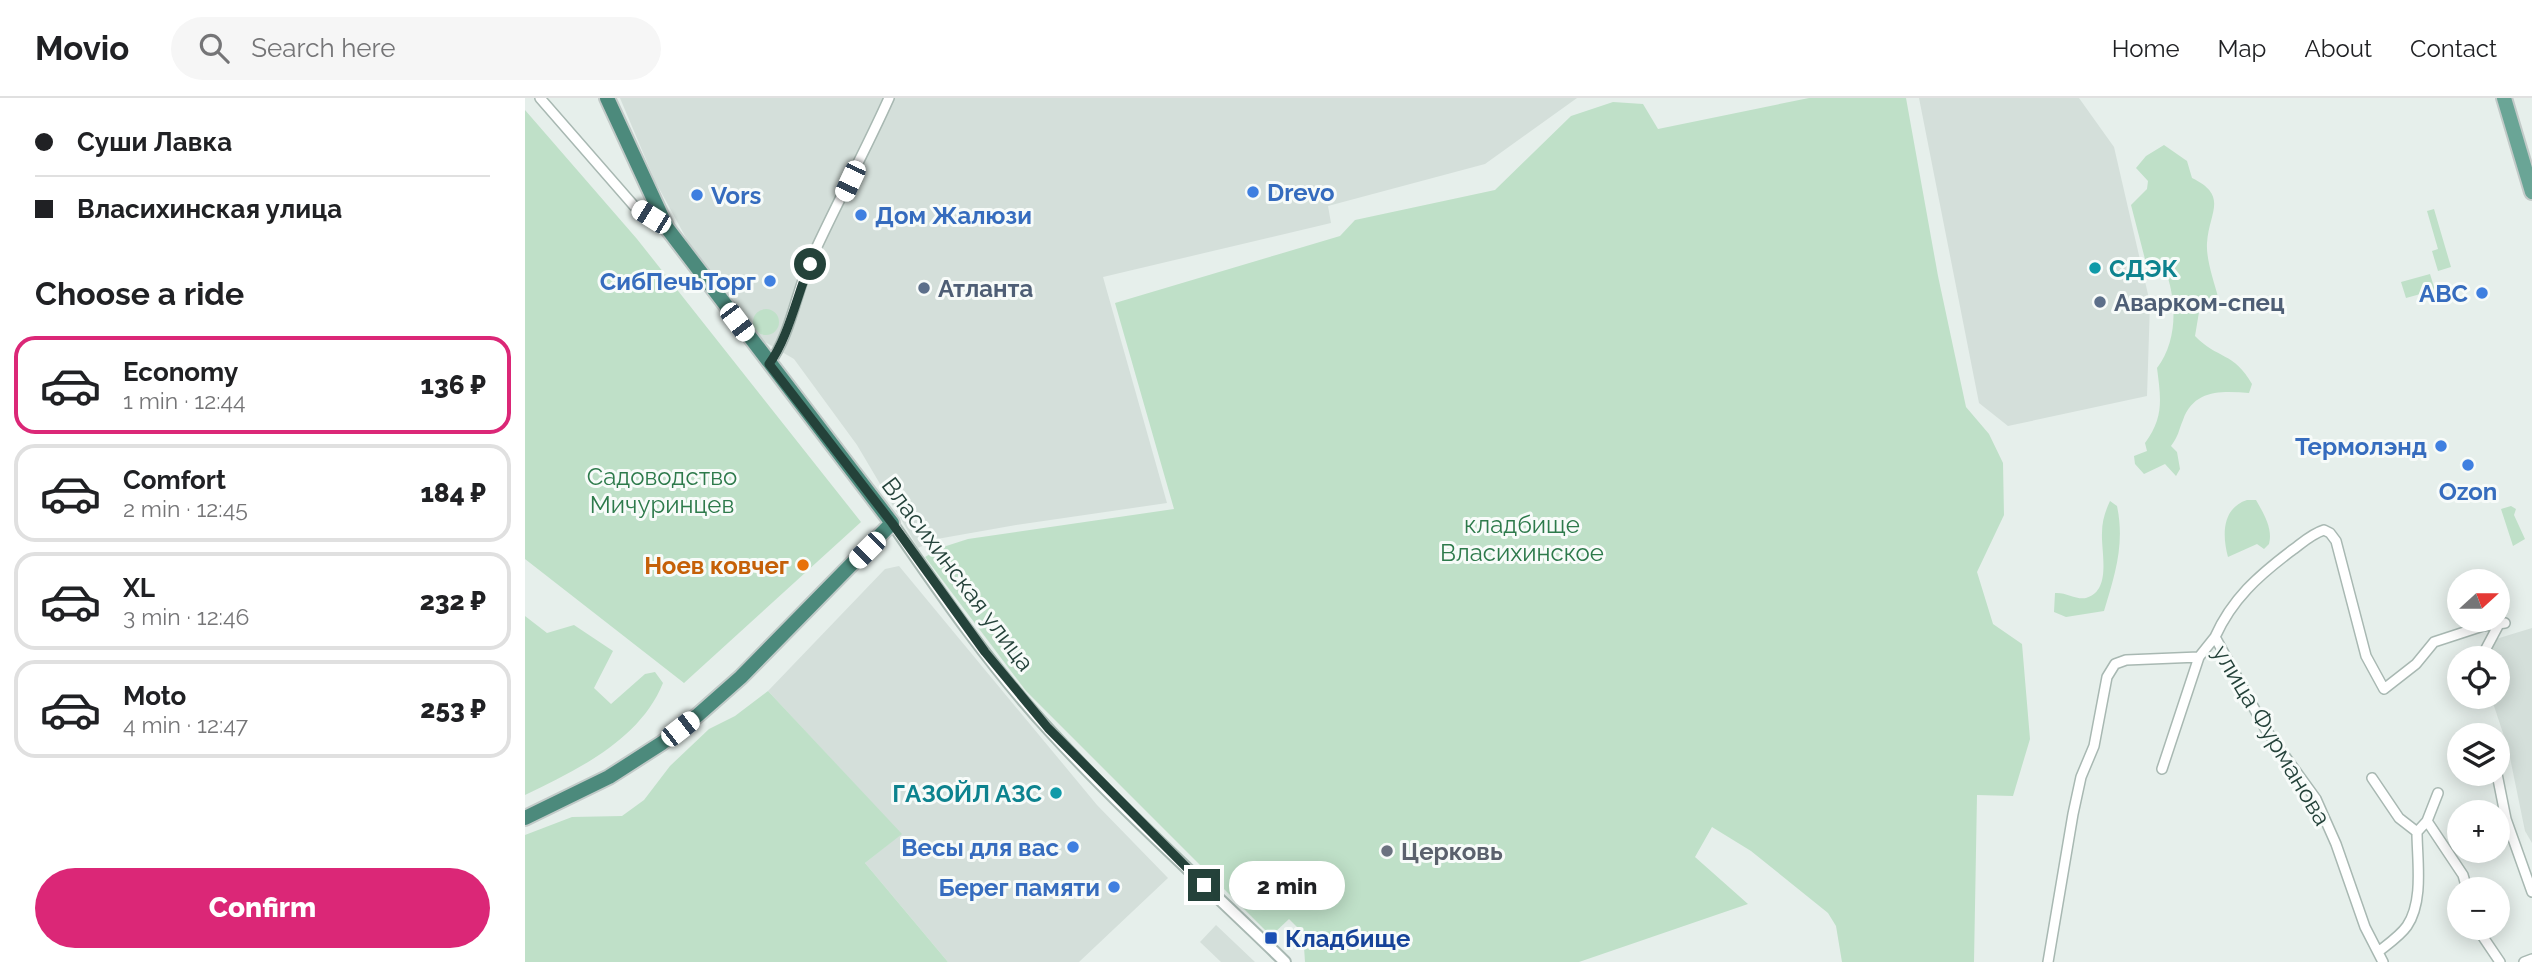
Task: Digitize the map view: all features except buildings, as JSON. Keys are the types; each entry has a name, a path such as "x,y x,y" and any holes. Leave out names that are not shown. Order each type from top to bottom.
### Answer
{"highway":[{"name":"Власихинская улица","path":"607,98 667,228 892,523"},
{"path":"525,818 609,777 662,743 698,715 767,651 892,523"}],"main road":[{"path":"2504,98 2532,192"}],"street":[{"path":"540,98 635,207 667,228"},
{"path":"769,364 781,349 791,310 810,264 889,98"},
{"name":"Власихинская улица","path":"892,523 969,631 1048,728 1104,788 1285,962"},
{"path":"2215,637 2224,616 2242,592 2277,562 2324,530 2336,541 2358,633 2366,656 2384,689 2416,664 2434,642 2483,626 2502,624 2488,646"},
{"name":"улица Фурманова","path":"2162,769 2199,657 2215,637 2266,730 2316,799 2336,844 2365,927 2383,962"},
{"path":"2048,962 2073,814 2081,777 2094,746 2107,677 2115,664 2126,660 2199,657"},
{"path":"2372,778 2399,818 2417,832"},
{"path":"2499,786 2506,819 2532,892"},
{"path":"2378,952 2407,926 2413,911 2417,891 2417,832 2427,821 2438,793"},
{"path":"2427,821 2464,877"},
{"path":"2485,940 2500,962"},
{"path":"2524,962 2532,959"}],"shaded area":[{"path":"620,98 1577,98 1485,164 1328,206 1331,223 1103,277 1167,503 937,539 918,548 857,445 794,359 760,339 691,247 655,181"},
{"path":"1919,98 2079,98 2114,147 2150,303 2147,396 2008,426 1979,403"},
{"path":"899,566 1097,805 1168,878 1079,962 948,962 865,863 901,834 768,691 885,569"},
{"path":"2532,628 2532,843 2525,831 2510,758 2510,723 2500,723 2495,709 2510,709 2510,646 2493,646 2496,639"},
{"path":"1216,925 1255,962 1221,962 1200,942"}],"green space":[{"name":"кладбище Власихинское","path":"1809,98 1906,98 1938,276 1966,407 1989,434 2003,463 2004,515 1977,572 1993,624 2022,644 2030,739 2013,796 1977,795 1974,962 1842,962 1836,926 1828,913 1751,851 1712,827 1695,857 1748,904 1579,962 1305,962 1304,947 1310,940 1289,919 1271,936 1026,691 925,557 940,548 968,539 1174,509 1115,303 1340,236 1355,220 1495,190 1571,116 1613,102 1643,104 1658,129"},
{"name":"Садоводство Мичуринцев","path":"525,110 637,239 861,522 684,683 525,559"},
{"path":"2164,145 2187,161 2192,178 2210,191 2214,198 2207,250 2218,297 2214,305 2199,312 2195,336 2239,366 2252,384 2249,393 2219,392 2194,402 2171,446 2177,452 2180,469 2176,476 2165,464 2144,474 2135,464 2134,456 2147,451 2145,443 2158,416 2160,398 2157,368 2169,345 2173,307 2165,269 2146,263 2131,205 2147,189 2148,181 2136,168 2146,156"},
{"path":"2434,209 2451,267 2438,271 2432,251 2438,249 2427,211"},
{"path":"2430,274 2435,290 2406,298 2401,282"},
{"path":"766,309 775,313 779,322 775,331 766,335 757,331 753,322 757,313"},
{"path":"2247,500 2256,500 2262,511 2269,527 2269,544 2264,549 2257,544 2228,557 2225,531 2228,516 2233,509"},
{"path":"2110,501 2117,506 2120,533 2115,572 2104,611 2066,617 2054,612 2055,593 2086,598 2099,588 2103,570 2103,524"},
{"path":"2511,506 2516,509 2514,515 2525,539 2513,546 2501,509"},
{"path":"525,616 547,633 574,625 613,651 594,688 611,704 645,674 655,672 663,683 653,703 623,737 585,764 525,795"},
{"path":"768,691 902,834 865,863 948,962 525,962 525,835 572,817 622,816 644,800 670,766 709,729 735,716"}],"place":[{"name":"Drevo","path":"1253,192"},
{"name":"Vors","path":"697,195"},
{"name":"Дом Жалюзи","path":"861,215"},
{"name":"СДЭК","path":"2095,268"},
{"name":"СибПечьТорг","path":"770,281"},
{"name":"Атланта","path":"924,288"},
{"name":"АВС","path":"2482,293"},
{"name":"Аварком-спец","path":"2100,302"},
{"name":"Термолэнд","path":"2441,446"},
{"name":"Ozon","path":"2468,465"},
{"name":"Ноев ковчег","path":"803,565"},
{"name":"ГАЗОЙЛ АЗС","path":"1056,793"},
{"name":"Весы для вас","path":"1073,847"},
{"name":"Церковь","path":"1387,851"},
{"name":"Берег памяти","path":"1114,887"},
{"name":"Кладбище","path":"1271,938"}],"route":[{"path":"810,264 791,310 781,349 769,364 892,523 985,652 1048,728 1104,788 1204,885"}]}
